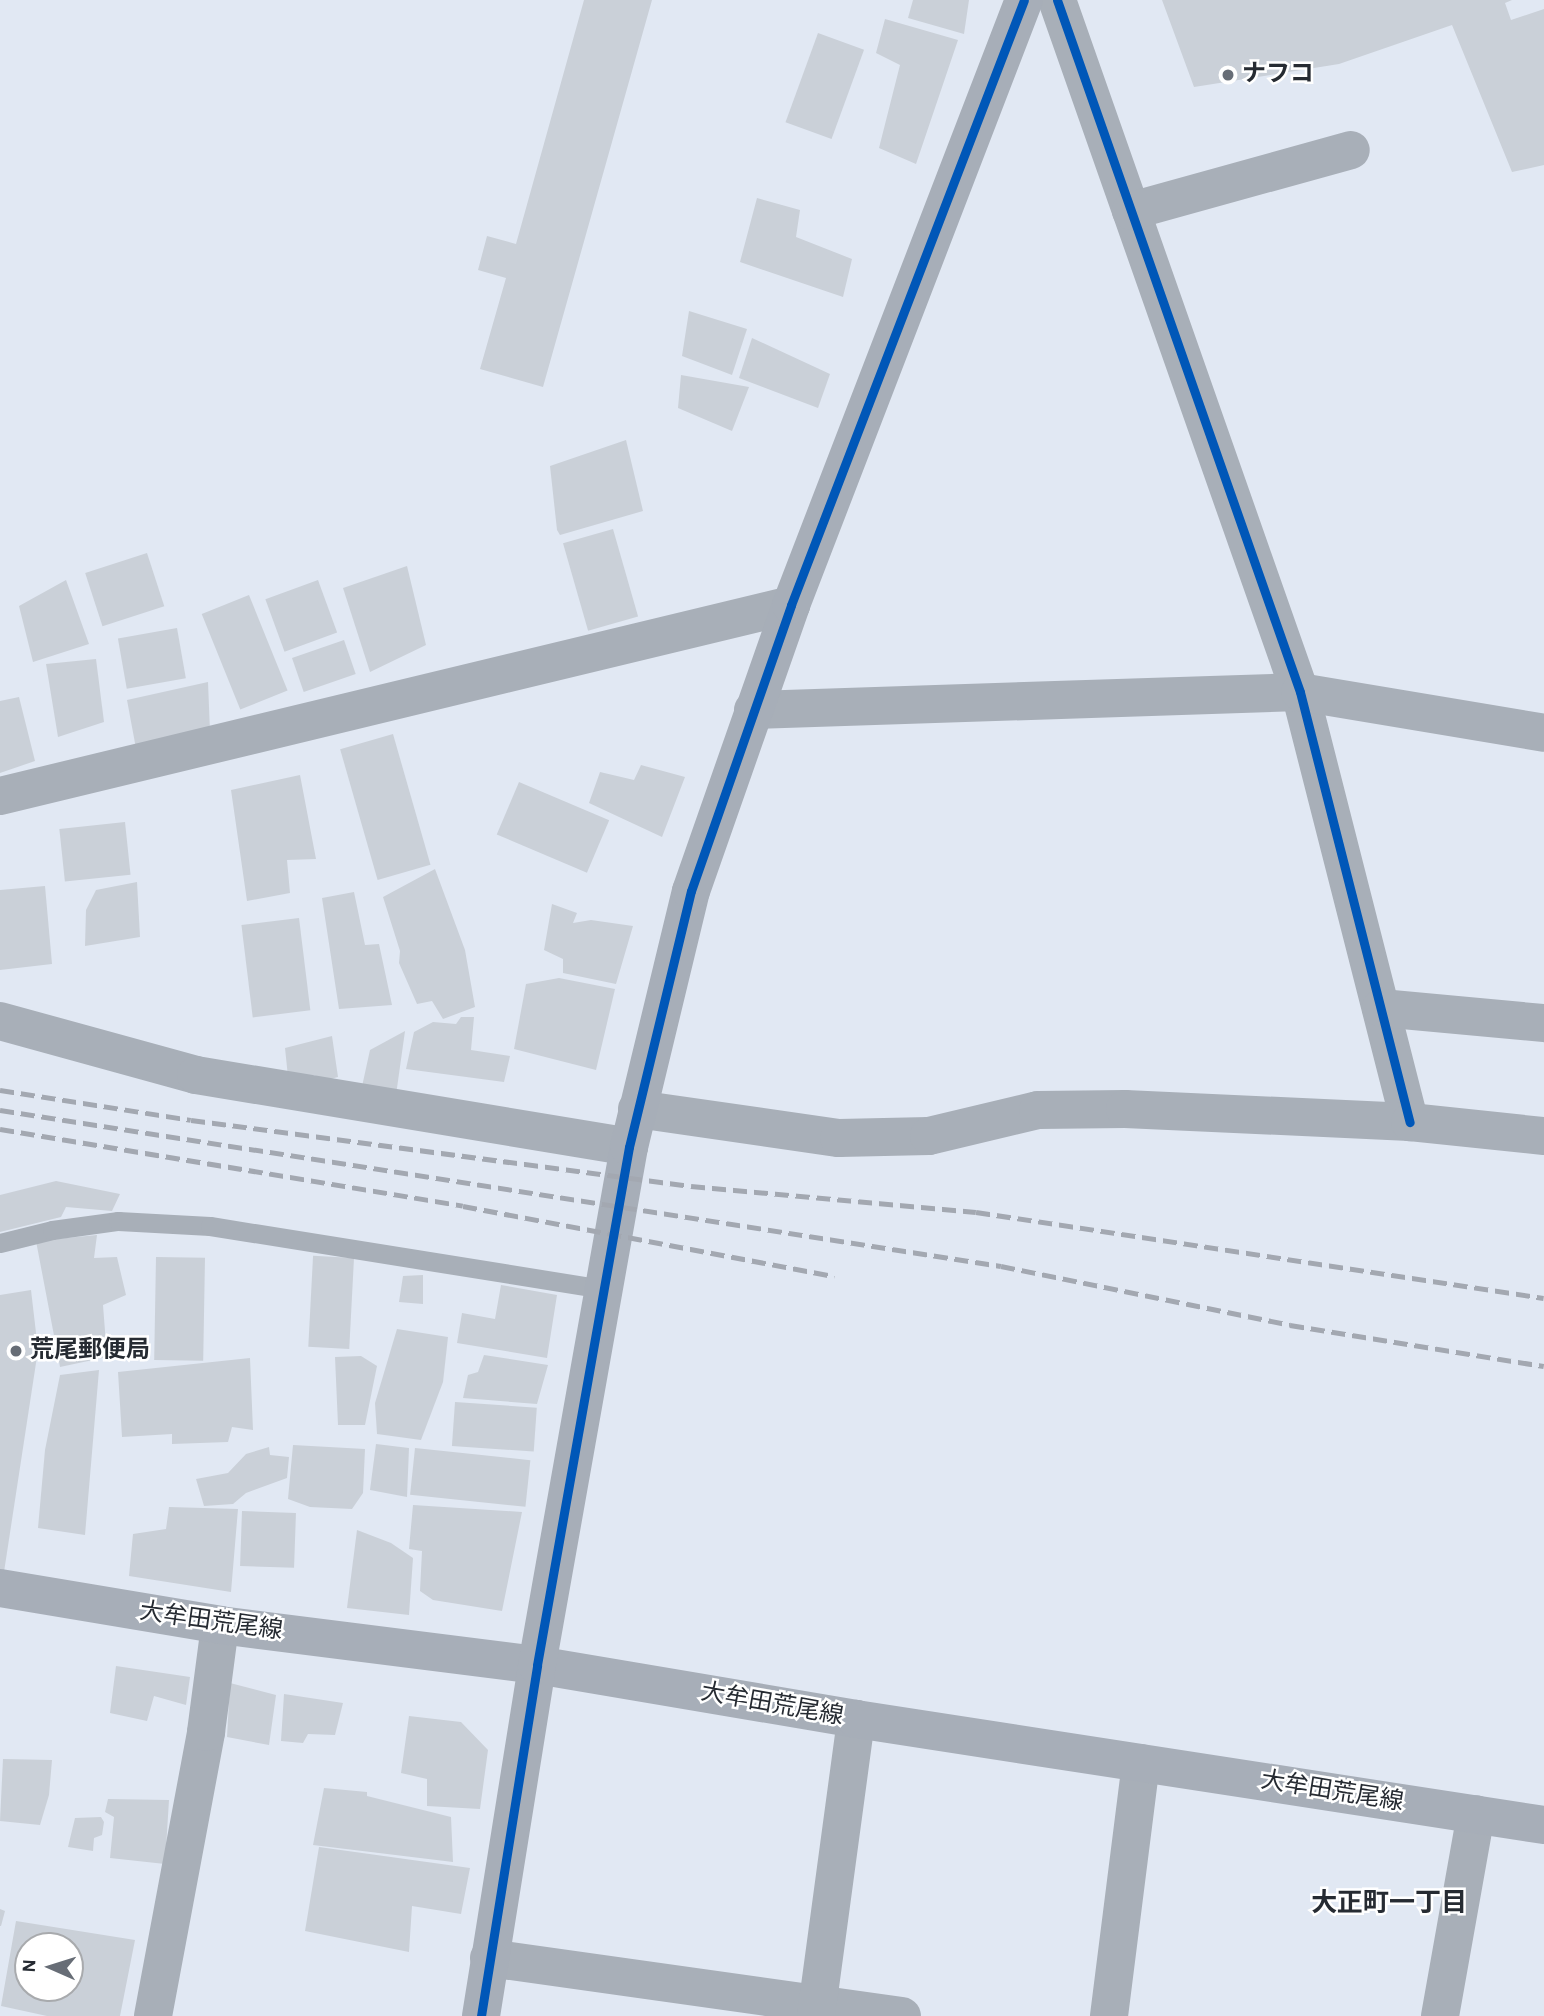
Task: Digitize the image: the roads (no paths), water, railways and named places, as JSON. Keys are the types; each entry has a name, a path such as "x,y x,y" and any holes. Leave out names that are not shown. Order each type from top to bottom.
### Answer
{"street":[{"path":"481,2016 537,1665 629,1147 691,891 791,605 1024,0"},
{"path":"1057,0 1300,692 1410,1122"},
{"path":"1131,211 1352,150"},
{"path":"0,796 791,605"},
{"path":"753,710 1300,692 1544,733"},
{"path":"1381,1008 1544,1023"},
{"path":"0,1021 195,1075 629,1147"},
{"path":"638,1109 838,1138 929,1136 1038,1110 1125,1109 1410,1122 1544,1136"},
{"name":"大牟田荒尾線","path":"0,1588 219,1625 537,1665 856,1719 1544,1825"},
{"path":"153,2016 206,1732 219,1625"},
{"path":"817,2009 856,1719"},
{"path":"1109,2016 1141,1762"},
{"path":"1440,2016 1476,1814"},
{"path":"489,1958 817,2009 902,2016"}],"lane":[{"path":"0,1243 52,1230 118,1221 210,1226 604,1289"}],"railway":[{"path":"0,1090 191,1120 691,1186 976,1212 1544,1298"},
{"path":"0,1110 1001,1266 1290,1325 1544,1366"},
{"path":"0,1129 463,1206 834,1276"}],"place":[{"name":"ナフコ","path":"1228,75"},
{"name":"荒尾郵便局","path":"16,1351"}],"district":[{"name":"大正町一丁目","path":"1389,1904"}]}
